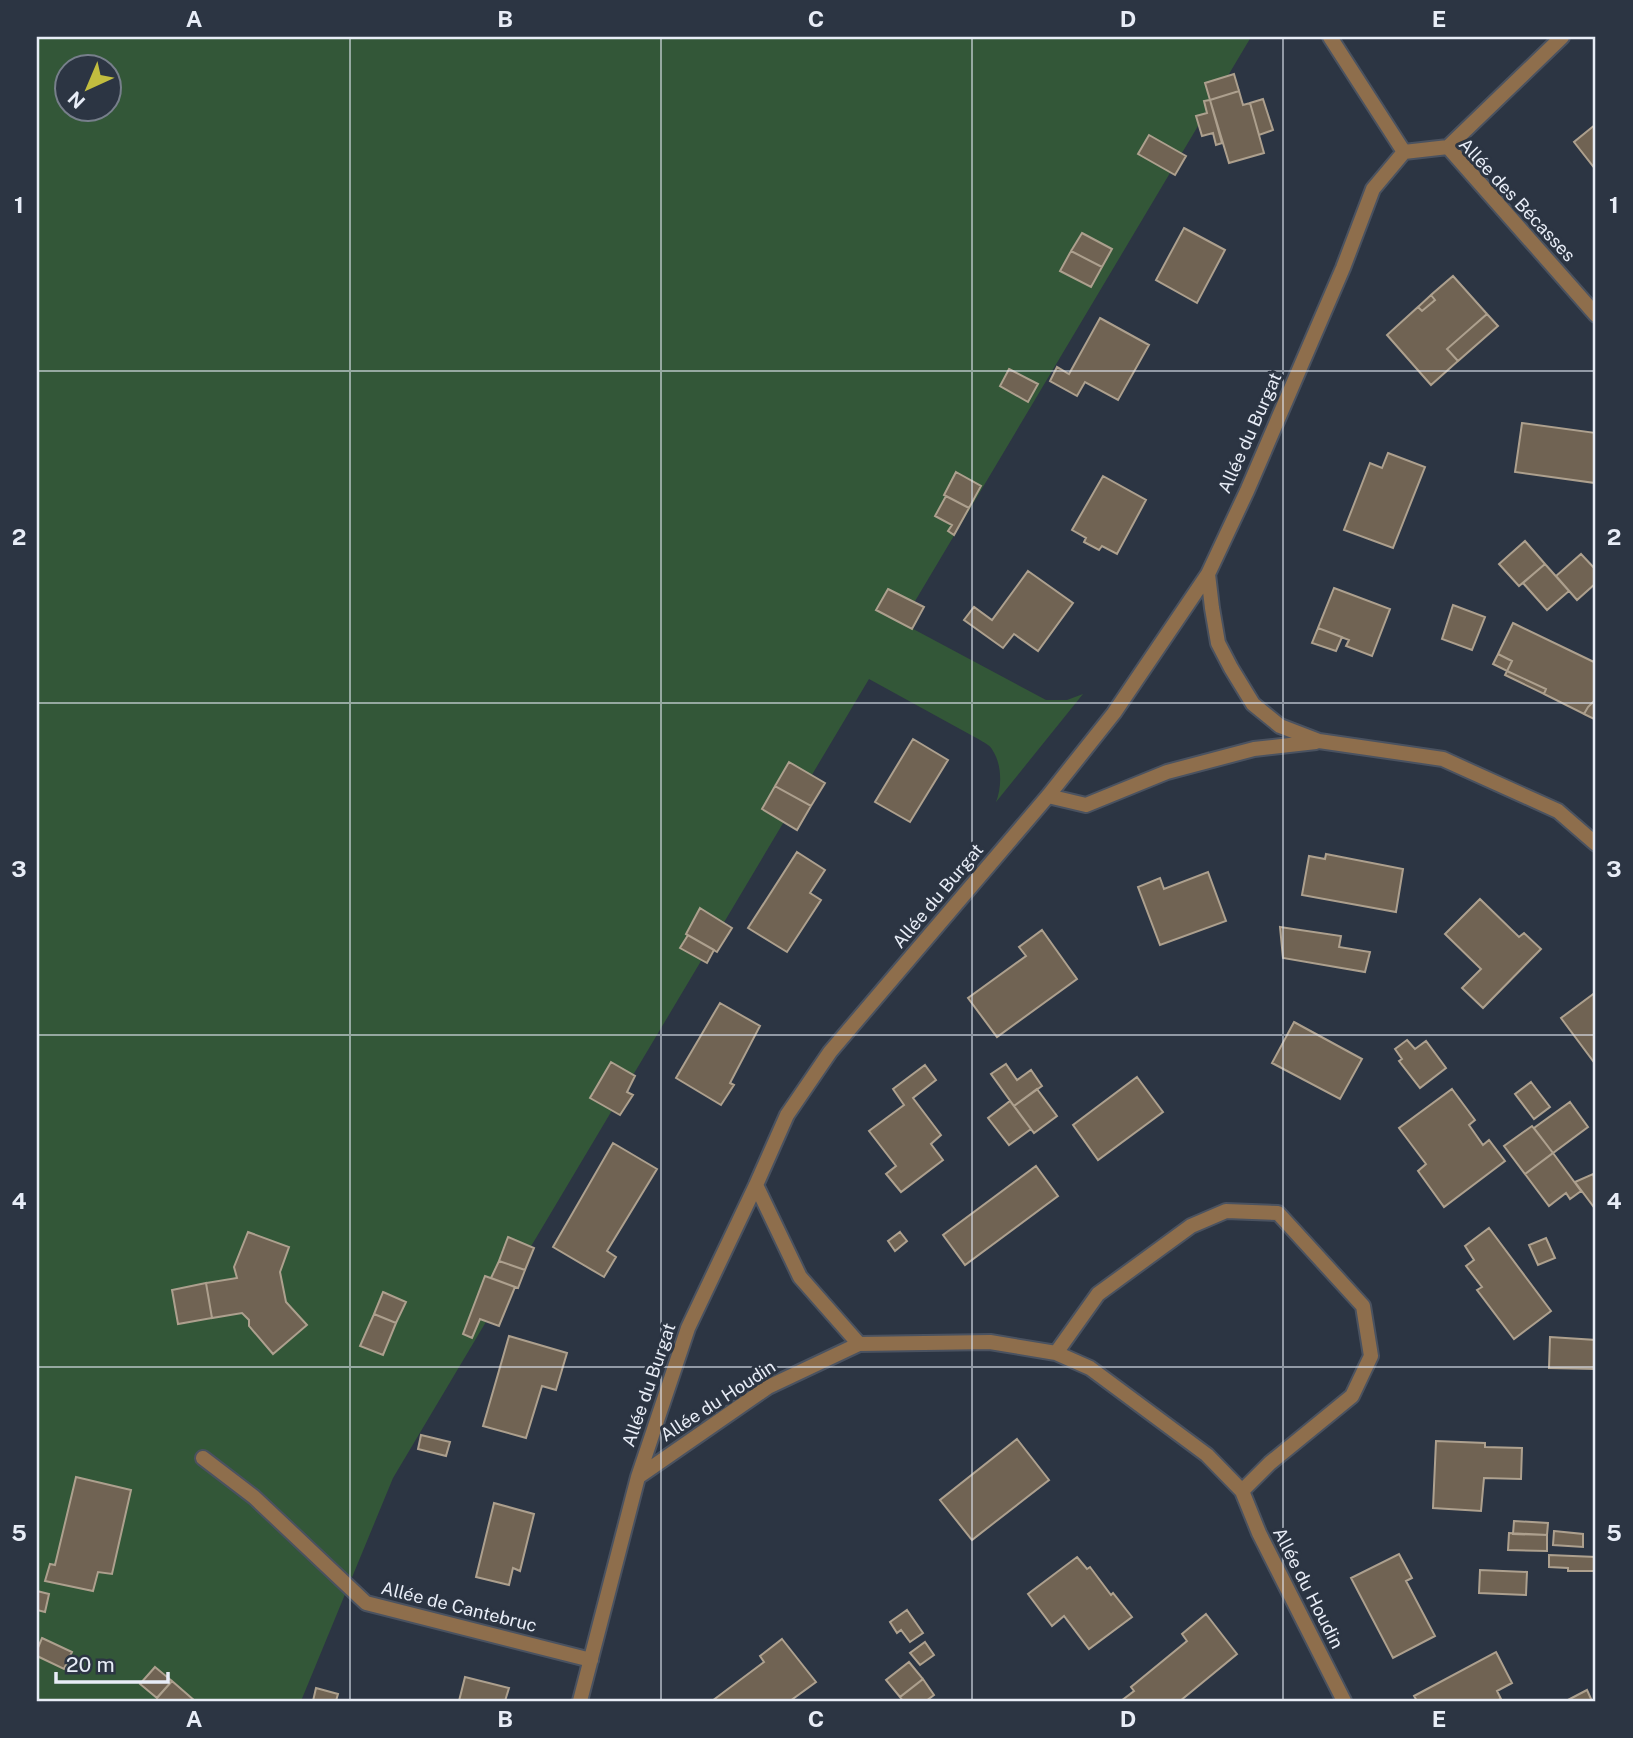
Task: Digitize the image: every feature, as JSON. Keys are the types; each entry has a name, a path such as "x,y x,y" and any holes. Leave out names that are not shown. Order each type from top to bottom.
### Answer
{"street":[{"path":"1330,37 1404,152"},
{"path":"1448,147 1562,37"},
{"name":"Allée des Bécasses","path":"1404,152 1448,147 1596,316"},
{"name":"Allée du Burgat","path":"580,1701 638,1477 688,1328 787,1115 830,1052 1048,796 1114,713 1208,574 1247,491 1343,268 1373,189 1404,152"},
{"path":"1208,574 1219,643 1253,704 1280,726 1319,741 1443,759 1558,811 1596,844"},
{"path":"1048,796 1086,805 1167,772 1254,749 1319,741"},
{"path":"756,1185 800,1277 859,1344"},
{"path":"1056,1353 1098,1294 1191,1226 1226,1211 1278,1213 1363,1306 1371,1356 1352,1396 1270,1463 1242,1491"},
{"name":"Allée du Houdin","path":"638,1477 768,1387 859,1344 990,1342 1056,1353 1090,1368 1101,1376 1207,1455 1242,1491 1259,1533 1344,1701"},
{"name":"Allée de Cantebruc","path":"203,1458 254,1497 366,1603 591,1660"}],"green space":[{"path":"37,37 1251,37 902,623 1046,700 1067,700 1083,694 996,802 1000,783 999,769 989,746 869,679 393,1478 301,1701 37,1701"}],"building":[{"path":"1234,74 1239,91 1210,100 1205,83"},
{"path":"1239,91 1243,105 1250,103 1264,153 1229,163 1210,100"},
{"path":"1263,99 1273,130 1259,135 1250,103"},
{"path":"1210,100 1222,143 1216,145 1213,133 1202,136 1196,116 1207,113 1204,101"},
{"path":"1596,124 1596,170 1574,142"},
{"path":"1149,135 1186,156 1175,175 1138,154"},
{"path":"1184,228 1225,250 1197,303 1156,280"},
{"path":"1082,233 1112,249 1102,267 1071,251"},
{"path":"1071,251 1102,267 1091,287 1060,271"},
{"path":"1453,276 1487,314 1447,349 1458,361 1431,385 1387,335 1418,307 1422,311 1435,300 1431,295"},
{"path":"1431,295 1435,300 1422,311 1418,307"},
{"path":"1487,314 1498,326 1458,361 1447,349"},
{"path":"1100,318 1149,345 1118,400 1085,382 1077,396 1050,381 1057,367 1069,374"},
{"path":"1009,369 1038,384 1028,402 1000,386"},
{"path":"1522,423 1596,433 1595,483 1515,472"},
{"path":"1388,453 1425,467 1393,548 1344,530 1370,463 1382,468"},
{"path":"956,472 981,486 969,508 944,495"},
{"path":"1103,476 1146,500 1117,554 1102,546 1099,550 1084,542 1086,538 1072,530"},
{"path":"946,496 969,508 954,535 948,531 952,525 935,516"},
{"path":"1525,541 1545,564 1519,586 1499,564"},
{"path":"1581,554 1596,570 1596,583 1577,600 1556,576"},
{"path":"1545,564 1569,591 1547,610 1523,583"},
{"path":"1028,571 1073,603 1038,651 1014,634 1003,648 964,620 974,607 992,620"},
{"path":"1334,588 1390,609 1372,656 1346,646 1349,640 1318,628"},
{"path":"888,589 924,607 912,629 876,610"},
{"path":"1453,605 1485,617 1472,650 1442,639"},
{"path":"1513,623 1596,663 1596,699 1584,714 1544,694 1546,689 1507,671 1512,661 1498,654"},
{"path":"1318,628 1342,637 1336,651 1312,643"},
{"path":"1498,654 1512,661 1507,671 1493,664"},
{"path":"1507,671 1546,689 1544,694 1505,675"},
{"path":"1596,699 1596,720 1584,714"},
{"path":"913,739 948,760 910,822 875,802"},
{"path":"789,762 825,783 811,806 775,786"},
{"path":"775,786 811,806 797,830 762,809"},
{"path":"797,852 825,870 810,893 821,900 787,952 748,928"},
{"path":"1326,854 1403,869 1396,912 1302,895 1309,856 1325,859"},
{"path":"1208,872 1226,921 1160,945 1138,887 1160,878 1164,889"},
{"path":"1480,899 1519,937 1524,933 1541,949 1483,1008 1462,988 1481,969 1445,934"},
{"path":"700,908 732,928 717,952 686,934"},
{"path":"1280,927 1341,936 1339,947 1370,952 1365,972 1283,958"},
{"path":"1042,930 1077,979 997,1037 968,998 1026,956 1019,947"},
{"path":"688,935 714,950 707,963 680,948"},
{"path":"1596,992 1596,1065 1561,1018"},
{"path":"720,1003 760,1026 730,1083 734,1085 721,1105 676,1078"},
{"path":"1294,1022 1362,1059 1340,1099 1272,1063"},
{"path":"1407,1040 1415,1049 1426,1041 1446,1068 1420,1088 1399,1061 1402,1059 1395,1049"},
{"path":"611,1062 635,1076 627,1092 633,1095 620,1115 590,1098"},
{"path":"1006,1064 1017,1080 1031,1070 1042,1086 1014,1106 991,1074"},
{"path":"925,1065 936,1080 913,1098 941,1135 931,1144 943,1160 901,1192 886,1174 896,1166 869,1131 904,1105 893,1089"},
{"path":"1137,1077 1163,1112 1098,1160 1073,1125"},
{"path":"1531,1082 1550,1107 1534,1119 1515,1094"},
{"path":"1037,1089 1057,1116 1034,1133 1014,1106"},
{"path":"1452,1089 1475,1120 1469,1125 1483,1145 1489,1140 1505,1161 1444,1207 1418,1171 1426,1164 1399,1128"},
{"path":"1010,1101 1031,1129 1009,1145 988,1118"},
{"path":"1570,1102 1588,1127 1553,1153 1534,1128"},
{"path":"1532,1126 1553,1153 1525,1174 1504,1146"},
{"path":"613,1143 657,1169 607,1251 616,1257 604,1277 553,1247"},
{"path":"1553,1153 1581,1191 1570,1199 1566,1193 1549,1206 1525,1174"},
{"path":"1036,1166 1058,1196 965,1265 943,1235"},
{"path":"1593,1174 1596,1183 1596,1210 1575,1182"},
{"path":"1489,1228 1551,1311 1514,1339 1477,1290 1482,1287 1466,1266 1474,1260 1465,1246"},
{"path":"248,1232 289,1247 280,1272 286,1302 307,1325 273,1354 249,1326 249,1320 242,1313 212,1318 206,1283 237,1278 234,1267"},
{"path":"900,1232 907,1241 895,1251 888,1241"},
{"path":"508,1237 534,1248 525,1270 499,1261"},
{"path":"1546,1238 1555,1258 1538,1265 1529,1245"},
{"path":"499,1261 525,1270 518,1288 491,1278"},
{"path":"485,1276 515,1287 499,1326 480,1319 472,1338 463,1334"},
{"path":"206,1283 212,1318 178,1324 172,1290"},
{"path":"383,1292 406,1302 396,1323 374,1314"},
{"path":"374,1314 396,1323 383,1355 360,1346"},
{"path":"509,1336 567,1353 556,1390 542,1386 526,1438 483,1426"},
{"path":"1550,1337 1596,1340 1596,1369 1549,1368"},
{"path":"421,1435 450,1442 446,1456 418,1449"},
{"path":"1017,1439 1049,1480 972,1540 940,1500"},
{"path":"1436,1441 1522,1448 1521,1479 1484,1478 1481,1511 1433,1508"},
{"path":"76,1477 131,1490 112,1574 98,1572 93,1591 45,1581 50,1564 55,1565"},
{"path":"494,1503 534,1514 520,1571 513,1568 509,1585 476,1577"},
{"path":"1514,1521 1548,1523 1547,1535 1513,1534"},
{"path":"1554,1531 1583,1534 1583,1547 1553,1545"},
{"path":"1509,1533 1547,1535 1547,1551 1508,1550"},
{"path":"1399,1554 1412,1578 1406,1581 1435,1636 1393,1658 1351,1578"},
{"path":"1549,1555 1596,1557 1596,1571 1568,1571 1568,1568 1549,1567"},
{"path":"1077,1557 1087,1569 1090,1567 1132,1617 1089,1649 1064,1616 1052,1626 1028,1594"},
{"path":"1480,1570 1527,1572 1526,1595 1479,1593"},
{"path":"37,1591 49,1594 45,1612 37,1610"},
{"path":"907,1610 923,1633 910,1642 901,1630 897,1633 890,1622"},
{"path":"1206,1614 1237,1654 1180,1701 1121,1701 1134,1691 1131,1687 1187,1641 1182,1634"},
{"path":"42,1638 72,1652 64,1669 37,1656"},
{"path":"782,1639 816,1682 790,1701 712,1701 764,1662 760,1656"},
{"path":"925,1642 934,1655 920,1665 910,1653"},
{"path":"1496,1652 1512,1683 1497,1691 1501,1699 1417,1701 1414,1696"},
{"path":"909,1662 923,1679 900,1697 886,1680"},
{"path":"155,1667 172,1681 157,1698 140,1684"},
{"path":"465,1677 509,1688 505,1701 459,1701"},
{"path":"923,1679 934,1695 926,1701 903,1701 900,1697"},
{"path":"172,1681 195,1701 154,1701"},
{"path":"316,1688 338,1694 336,1701 313,1701"},
{"path":"1587,1690 1592,1701 1566,1701"}]}
